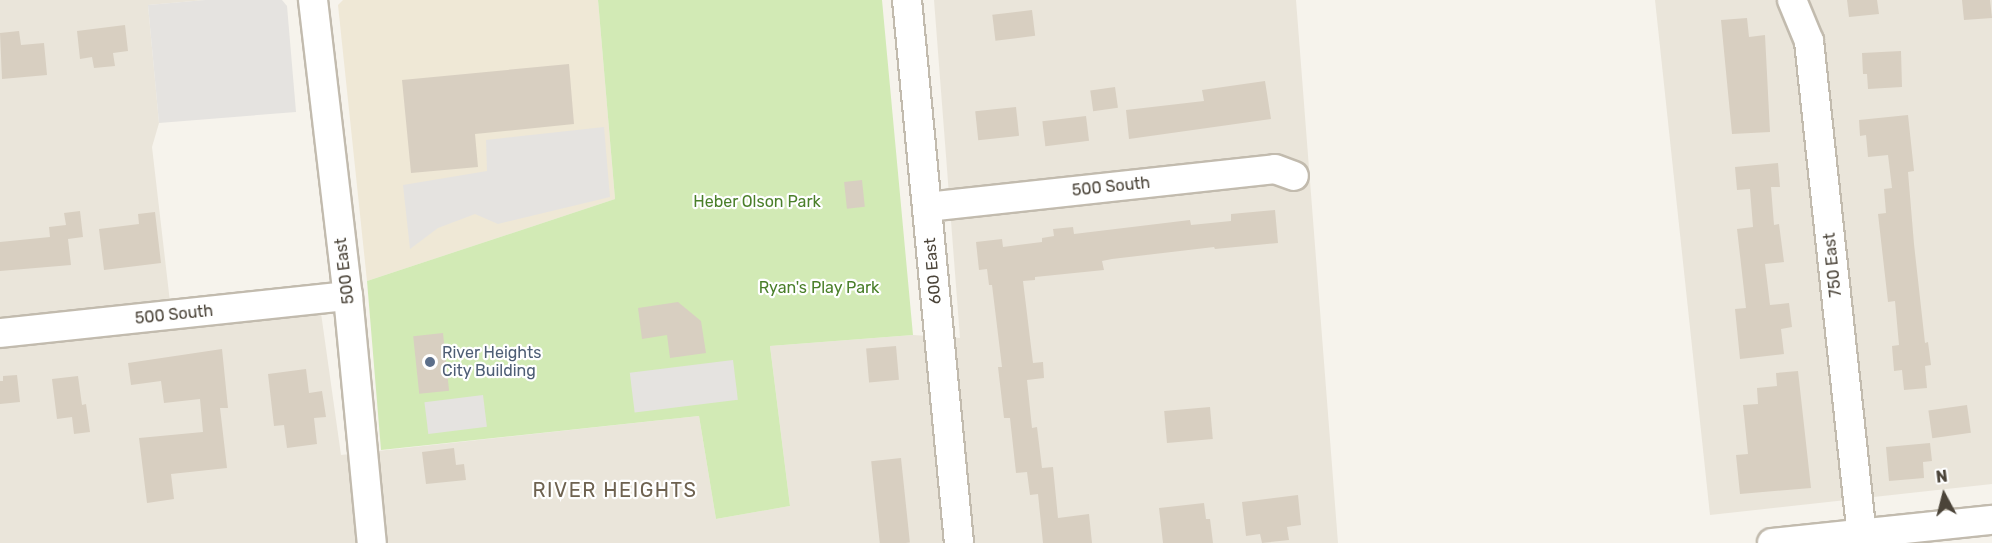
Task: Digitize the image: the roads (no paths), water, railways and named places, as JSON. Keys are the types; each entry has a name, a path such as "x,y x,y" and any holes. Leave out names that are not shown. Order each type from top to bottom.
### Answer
{"street":[{"name":"500 East","path":"313,0 348,296 372,543"},
{"name":"600 East","path":"906,0 959,543"},
{"name":"750 East","path":"1792,0 1809,41 1862,533"},
{"name":"500 South","path":"927,207 1275,169 1294,176"},
{"name":"500 South","path":"0,333 348,296"},
{"path":"1772,543 1992,520"}],"place":[{"name":"River Heights City Building","path":"430,362"}],"district":[{"name":"RIVER HEIGHTS","path":"615,490"}],"park label":[{"name":"Heber Olson Park","path":"757,202"},
{"name":"Ryan's Play Park","path":"819,288"}]}
